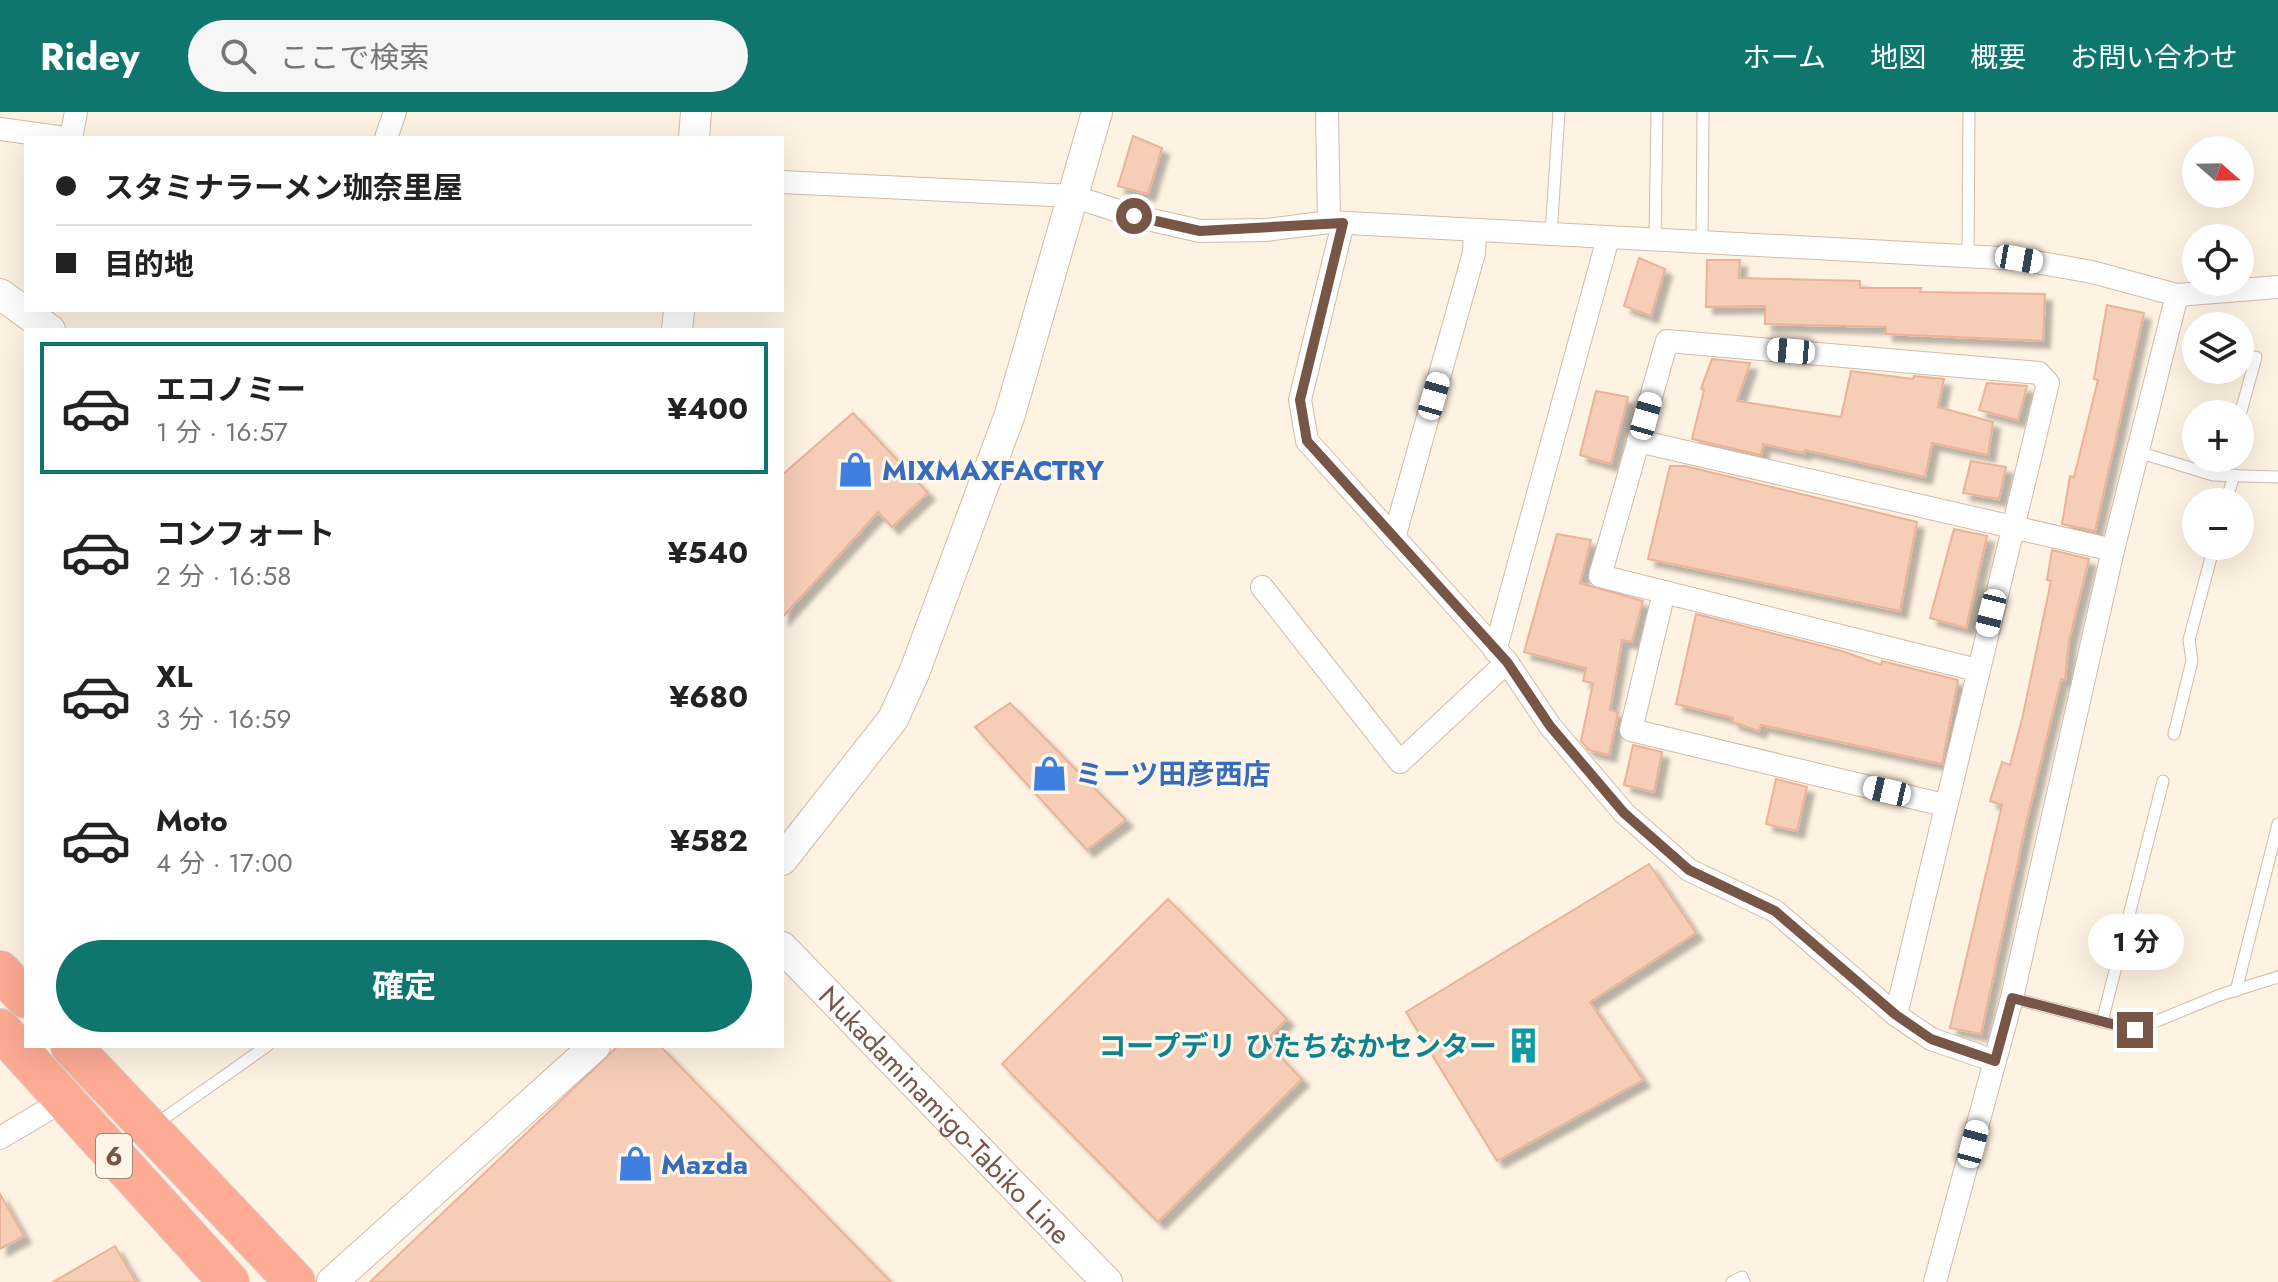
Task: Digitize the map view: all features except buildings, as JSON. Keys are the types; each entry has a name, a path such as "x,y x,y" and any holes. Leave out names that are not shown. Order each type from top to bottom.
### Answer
{"highway":[{"path":"0,971 24,996"},
{"name":"6","path":"0,1029 229,1282"},
{"name":"6","path":"73,1048 295,1282"}],"street":[{"path":"71,136 76,112"},
{"path":"387,136 395,112"},
{"path":"694,136 696,112"},
{"path":"784,857 893,719 914,673 1010,414 1097,112"},
{"path":"1327,112 1336,222 1300,400 1307,441 1501,657 1550,726 1624,813 1689,870 1775,911 1896,1015 1931,1039 1995,1061"},
{"path":"0,129 51,136"},
{"path":"784,182 1072,196 1134,216 1200,231 1266,230 1336,222 2019,259 2092,272 2177,295 2278,287"},
{"path":"1394,538 1474,253 1475,231"},
{"path":"1262,587 1400,762 1501,657 1608,238"},
{"path":"0,294 24,311"},
{"path":"1935,1282 2012,998 2113,550 2177,295"},
{"path":"25,312 47,328"},
{"path":"1896,1015 1944,805 2048,383 2039,373 1667,341 1600,576 1977,670"},
{"path":"1638,441 2113,550"},
{"path":"1664,592 1631,730 1944,805"},
{"name":"Nukadaminamigo-Tabiko Line","path":"784,949 1107,1282"},
{"path":"332,1282 593,1048"},
{"path":"0,1138 64,1100"}],"lane":[{"path":"1551,235 1559,112"},
{"path":"1655,241 1657,112"},
{"path":"1702,243 1703,112"},
{"path":"1968,257 1969,112"},
{"path":"2244,400 2256,357"},
{"path":"2138,452 2228,475 2278,477"},
{"path":"2227,488 2228,475"},
{"path":"2174,734 2192,661 2189,640 2210,560"},
{"path":"2102,1022 2163,781"},
{"path":"2236,991 2278,824"},
{"path":"2012,998 2135,1030 2278,977"},
{"path":"149,1129 264,1048"},
{"path":"1732,1282 1742,1277 1744,1282"}],"place":[{"name":"MIXMAXFACTRY","path":"856,470"},
{"name":"ミーツ田彦西店","path":"1049,774"},
{"name":"コープデリ ひたちなかセンター","path":"1523,1046"},
{"name":"Mazda","path":"635,1164"}],"route":[{"path":"1134,216 1200,231 1266,230 1343,223 1300,400 1307,441 1507,662 1550,726 1624,813 1689,870 1775,911 1896,1015 1931,1039 1995,1061 2012,998 2135,1030"}]}
